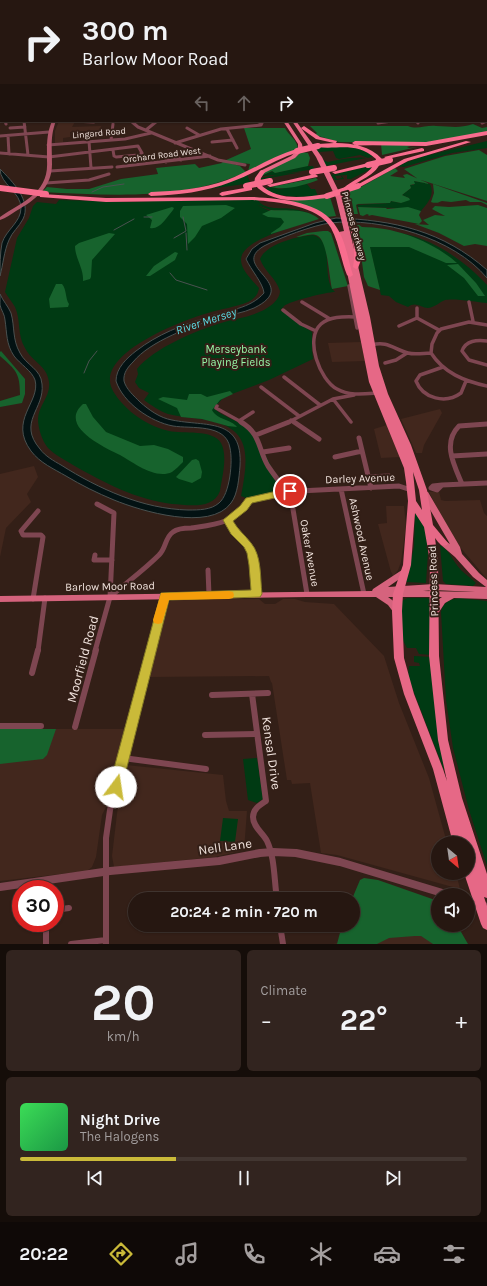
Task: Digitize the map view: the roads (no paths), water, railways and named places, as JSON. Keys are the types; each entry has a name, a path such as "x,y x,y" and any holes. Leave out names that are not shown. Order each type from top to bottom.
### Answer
{"highway":[{"path":"24,0 30,0"},
{"path":"287,122 300,144 301,150 293,157 262,172 258,178 257,184 261,189 272,195 295,199 327,196 358,186 394,166 413,158 470,142 487,135"},
{"name":"Princess Parkway","path":"287,122 313,158 333,197 343,212"},
{"path":"295,122 313,136 333,142 426,144 487,135"},
{"name":"Princess Parkway","path":"295,122 319,158 336,191 348,232 354,275"},
{"path":"165,200 270,183 367,163 487,135"},
{"path":"389,158 470,142"},
{"path":"97,196 159,194 198,189 221,184 297,150 318,146 345,145 356,147 371,152 379,159 379,162 375,168 352,183 343,192 343,212 358,261 356,267"},
{"path":"0,188 44,195 97,196 173,195 248,187"},
{"path":"0,191 106,200 251,198 296,204 314,210 333,226 354,275"},
{"name":"Princess Parkway","path":"354,275 356,267"},
{"name":"Princess Road","path":"354,275 358,317 369,366 377,393 400,445 408,468 411,490 412,501 409,543 405,571 399,591 397,611 397,648 404,677 438,769 457,836"},
{"name":"Princess Road","path":"354,275 384,394 407,445 423,490 430,527 434,561 435,664 443,740 456,798 487,892"},
{"path":"412,501 419,514 444,543"},
{"path":"473,880 484,906 487,924"}],"main road":[{"path":"0,219 31,200 50,177 48,132 53,122"},
{"path":"423,490 457,549 458,555"},
{"path":"444,543 458,555 487,590"},
{"path":"397,611 387,600 375,593 405,571"},
{"name":"Barlow Moor Road","path":"434,591 460,595 487,590"},
{"name":"Barlow Moor Road","path":"0,599 256,594 364,594 399,591 487,590"},
{"path":"434,613 444,599 453,595 460,595"}],"street":[{"path":"24,122 28,155"},
{"path":"132,122 136,126 174,143 223,161 245,165"},
{"path":"146,130 156,122"},
{"path":"174,143 221,129 261,125 262,123 260,122"},
{"path":"111,140 112,124"},
{"path":"215,124 221,129"},
{"path":"10,128 25,127"},
{"path":"187,128 199,135"},
{"path":"226,129 237,148"},
{"path":"0,136 48,132"},
{"name":"Lingard Road","path":"48,144 125,140 151,132"},
{"path":"8,136 9,154"},
{"path":"212,142 233,140"},
{"path":"89,141 91,168"},
{"path":"0,153 49,157 138,146 142,153 138,155 114,156 113,150"},
{"name":"Orchard Road West","path":"116,167 210,156"},
{"path":"131,165 134,170"},
{"path":"50,170 112,167"},
{"path":"46,183 89,180 108,174"},
{"name":"Princess Road","path":"348,288 358,317 357,328"},
{"path":"302,302 330,319"},
{"path":"469,302 473,321"},
{"path":"417,308 417,318"},
{"path":"284,310 301,324 316,331"},
{"path":"357,394 336,388 327,380 321,370 315,350 316,331 321,324 330,319 358,317"},
{"path":"417,318 439,330 473,321 487,324"},
{"path":"399,326 417,318"},
{"path":"439,330 432,344 431,353 443,368 447,372 466,381 487,386"},
{"path":"487,341 480,340 468,342 464,345 462,351 465,357 472,362 487,365"},
{"path":"372,345 378,343 390,344 407,353 431,353"},
{"path":"386,362 396,360 407,353"},
{"path":"443,368 420,375 416,381 420,391 432,398 453,397 461,392 466,381"},
{"path":"284,377 320,405"},
{"path":"261,387 299,416"},
{"path":"256,435 273,430 320,405 333,400 357,394 377,393"},
{"path":"333,400 351,422"},
{"path":"217,406 216,407 221,412 249,427 256,435 268,466 288,492"},
{"path":"239,421 253,412"},
{"path":"291,420 319,439"},
{"path":"462,484 452,456 450,442 456,428 463,425 487,424"},
{"path":"359,438 371,488"},
{"path":"263,452 288,448"},
{"path":"335,457 362,450"},
{"path":"452,456 487,454"},
{"path":"368,477 389,476"},
{"path":"442,485 487,483"},
{"name":"Darley Avenue","path":"110,597 161,554 166,539 172,532 180,529 212,525 228,520 244,508 249,500 288,492 399,486 411,490"},
{"name":"Ashwood Avenue","path":"341,489 364,594"},
{"name":"Oaker Avenue","path":"288,492 307,594"},
{"name":"Moorfield Road","path":"75,727 110,597 114,513 97,504"},
{"path":"33,599 43,537 41,535 23,534 21,531 38,511"},
{"path":"228,520 234,532 248,545 252,553 256,594"},
{"path":"95,554 94,560 112,560"},
{"path":"208,570 209,595"},
{"path":"71,944 106,942 106,838 110,810 164,596"},
{"path":"32,673 40,644 45,598"},
{"path":"212,695 268,693"},
{"name":"Kensal Drive","path":"252,694 266,801 254,812 253,819 255,825 266,839 271,852"},
{"path":"0,726 41,726"},
{"path":"205,736 257,734"},
{"path":"123,758 206,768"},
{"path":"271,852 276,892"},
{"name":"Nell Lane","path":"0,887 106,871 222,861 271,852 323,858 348,863 431,889"},
{"path":"64,909 69,908"},
{"path":"46,932 46,944"},
{"path":"281,932 283,944"}],"water":[{"path":"0,169 15,185 23,198 25,212 20,225 12,234 7,244 0,276 0,255 2,243 19,218 21,208 18,197 3,179"},
{"name":"River Mersey","path":"336,218 378,221 417,230 435,237 453,246 487,270 487,278 473,264 456,252 436,241 415,233 371,223 350,222 323,224 278,239 264,246 255,254 254,261 258,269 269,283 271,291 267,299 250,310 208,321 172,335 140,354 125,373 124,381 128,390 140,402 159,416 172,420 220,427 229,432 235,439 239,450 240,466 238,485 231,503 221,512 208,516 192,518 141,509 101,495 83,486 43,462 31,451 25,440 23,430 24,421 36,388 35,380 11,352 7,338 5,318 0,305 0,294 11,313 17,348 41,379 42,393 31,423 31,431 34,439 44,454 55,462 106,490 138,502 171,509 188,510 201,510 219,503 223,499 226,492 230,477 231,454 227,440 222,434 215,431 173,426 147,416 131,404 125,397 116,381 116,376 126,360 144,345 189,323 252,303 264,293 246,259 252,249 260,243 315,223"}],"waterway":[{"path":"92,192 103,187 124,184"},
{"path":"144,217 152,217"},
{"path":"174,238 186,231 183,217"},
{"path":"114,230 134,219"},
{"path":"186,233 187,250"},
{"path":"170,273 176,280 207,290"},
{"path":"84,373 89,361 97,351"}],"park label":[{"name":"Merseybank Playing Fields","path":"236,355"}]}
